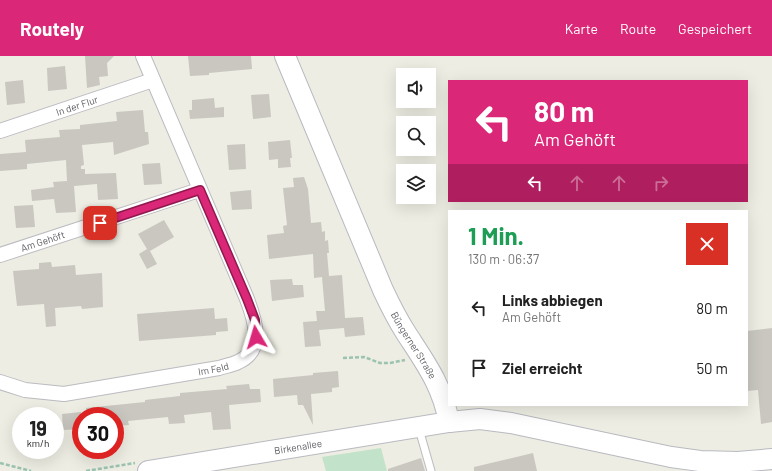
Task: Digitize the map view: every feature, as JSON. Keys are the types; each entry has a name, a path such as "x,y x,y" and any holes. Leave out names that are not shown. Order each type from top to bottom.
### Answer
{"street":[{"name":"Im Feld","path":"0,382 25,390 64,394 220,368 239,362 251,352 256,337 255,320 237,273 143,56"},
{"name":"Büngerner Straße","path":"285,56 383,290 399,321 432,374 445,400 449,422"},
{"name":"In der Flur","path":"0,131 153,80"},
{"name":"Am Gehöft","path":"0,255 200,190"},
{"path":"449,422 480,419 511,423 671,457 742,466 772,460"},
{"name":"Birkenallee","path":"148,471 449,422"}],"lane":[{"path":"418,426 431,471"}],"path":[{"path":"343,358 364,357 380,363 390,363 411,359"},
{"path":"0,463 14,469 31,471"}],"green space":[{"path":"381,448 387,471 326,471 322,457"}],"building":[{"path":"85,56 114,56 107,63 108,76 99,77 100,85 87,88"},
{"path":"188,56 251,56 252,69 190,76"},
{"path":"65,66 67,89 48,91 47,68"},
{"path":"23,80 25,103 7,105 5,82"},
{"path":"269,94 271,117 253,119 251,95"},
{"path":"214,98 215,108 224,107 224,117 190,119 189,110 192,110 192,100"},
{"path":"143,110 145,132 148,132 149,144 114,155 113,142 82,145 84,165 81,166 81,169 85,169 85,174 116,173 118,199 98,200 97,184 74,186 76,212 56,213 54,199 32,201 31,190 54,187 53,182 67,181 66,160 27,164 27,169 0,171 0,154 26,152 25,140 60,137 59,130 80,129 80,125 117,121 116,112"},
{"path":"290,140 292,158 290,158 291,167 278,168 278,159 269,160 268,142"},
{"path":"245,144 246,169 229,170 227,145"},
{"path":"160,163 162,184 144,185 142,164"},
{"path":"304,177 308,189 311,223 321,222 322,232 325,231 325,241 328,240 329,253 327,253 329,276 342,275 345,318 363,317 365,335 345,337 344,328 319,330 321,346 305,347 303,322 317,321 316,311 325,311 322,277 314,278 313,254 269,259 267,235 284,233 283,226 287,225 283,188 294,187 293,178"},
{"path":"251,190 252,209 232,210 230,192"},
{"path":"33,205 35,227 16,228 14,206"},
{"path":"164,220 174,237 150,251 157,264 147,269 139,254 147,249 138,234"},
{"path":"51,262 52,267 75,265 76,275 102,273 103,307 82,309 81,306 55,308 56,326 46,327 44,304 17,306 13,271 39,269 39,263"},
{"path":"292,279 293,285 303,285 304,297 272,301 270,280"},
{"path":"214,308 215,319 227,318 228,331 216,332 216,335 139,341 137,314"},
{"path":"772,328 772,422 761,424 758,390 748,391 748,331"},
{"path":"338,371 339,387 332,388 332,392 311,394 313,425 303,405 298,405 297,395 274,397 273,379"},
{"path":"249,384 250,389 260,389 261,402 229,405 231,429 213,430 211,412 184,415 185,423 169,424 168,417 128,421 129,425 124,425 124,407 96,407 145,402 145,400 180,396 180,393 227,389 226,386"},
{"path":"72,413 72,430 64,430 64,414"},
{"path":"533,453 537,471 474,471 474,467"},
{"path":"421,458 425,471 388,471 388,469"}],"route":[{"path":"100,223 200,190 237,273 255,320 256,337"}]}
